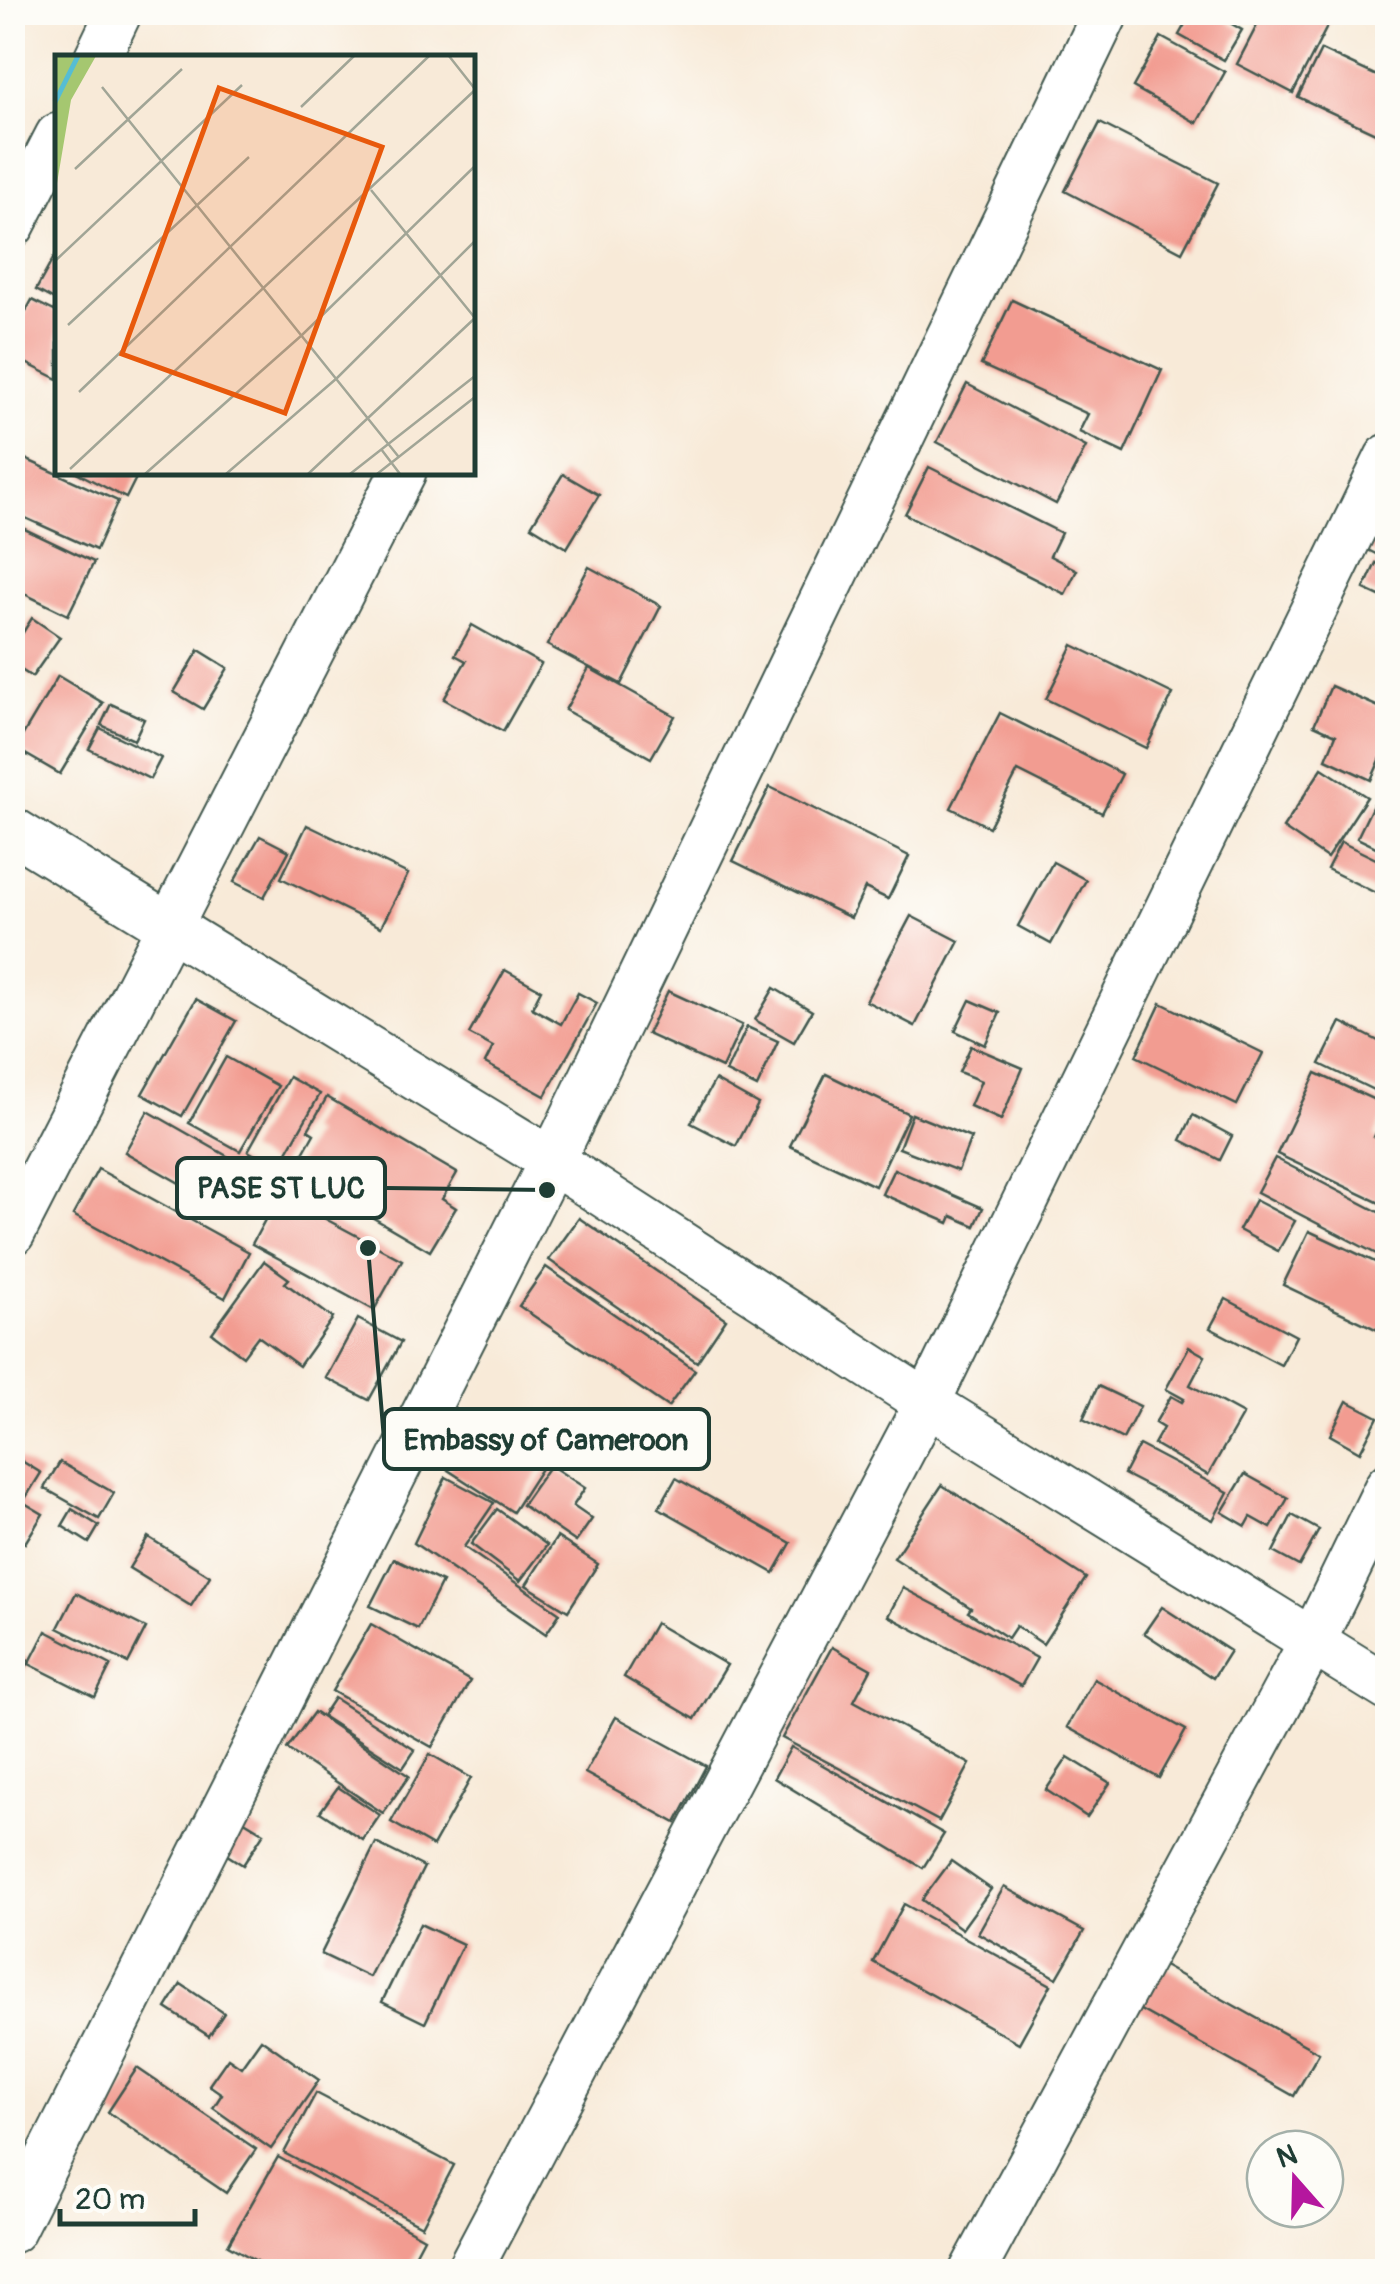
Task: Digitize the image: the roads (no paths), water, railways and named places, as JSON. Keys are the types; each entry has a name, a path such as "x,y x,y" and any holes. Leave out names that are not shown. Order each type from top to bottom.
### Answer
{"street":[{"path":"98,55 120,12"},
{"path":"12,2230 552,1161 1106,12"},
{"path":"12,225 55,142"},
{"path":"468,2272 926,1403 1388,457"},
{"path":"12,1233 401,475"},
{"path":"12,830 552,1161 926,1403 1388,1688"},
{"path":"972,2272 1312,1642 1388,1486"}],"place":[{"name":"PASE ST LUC","path":"547,1190"},
{"name":"Embassy of Cameroon","path":"368,1248"}]}
